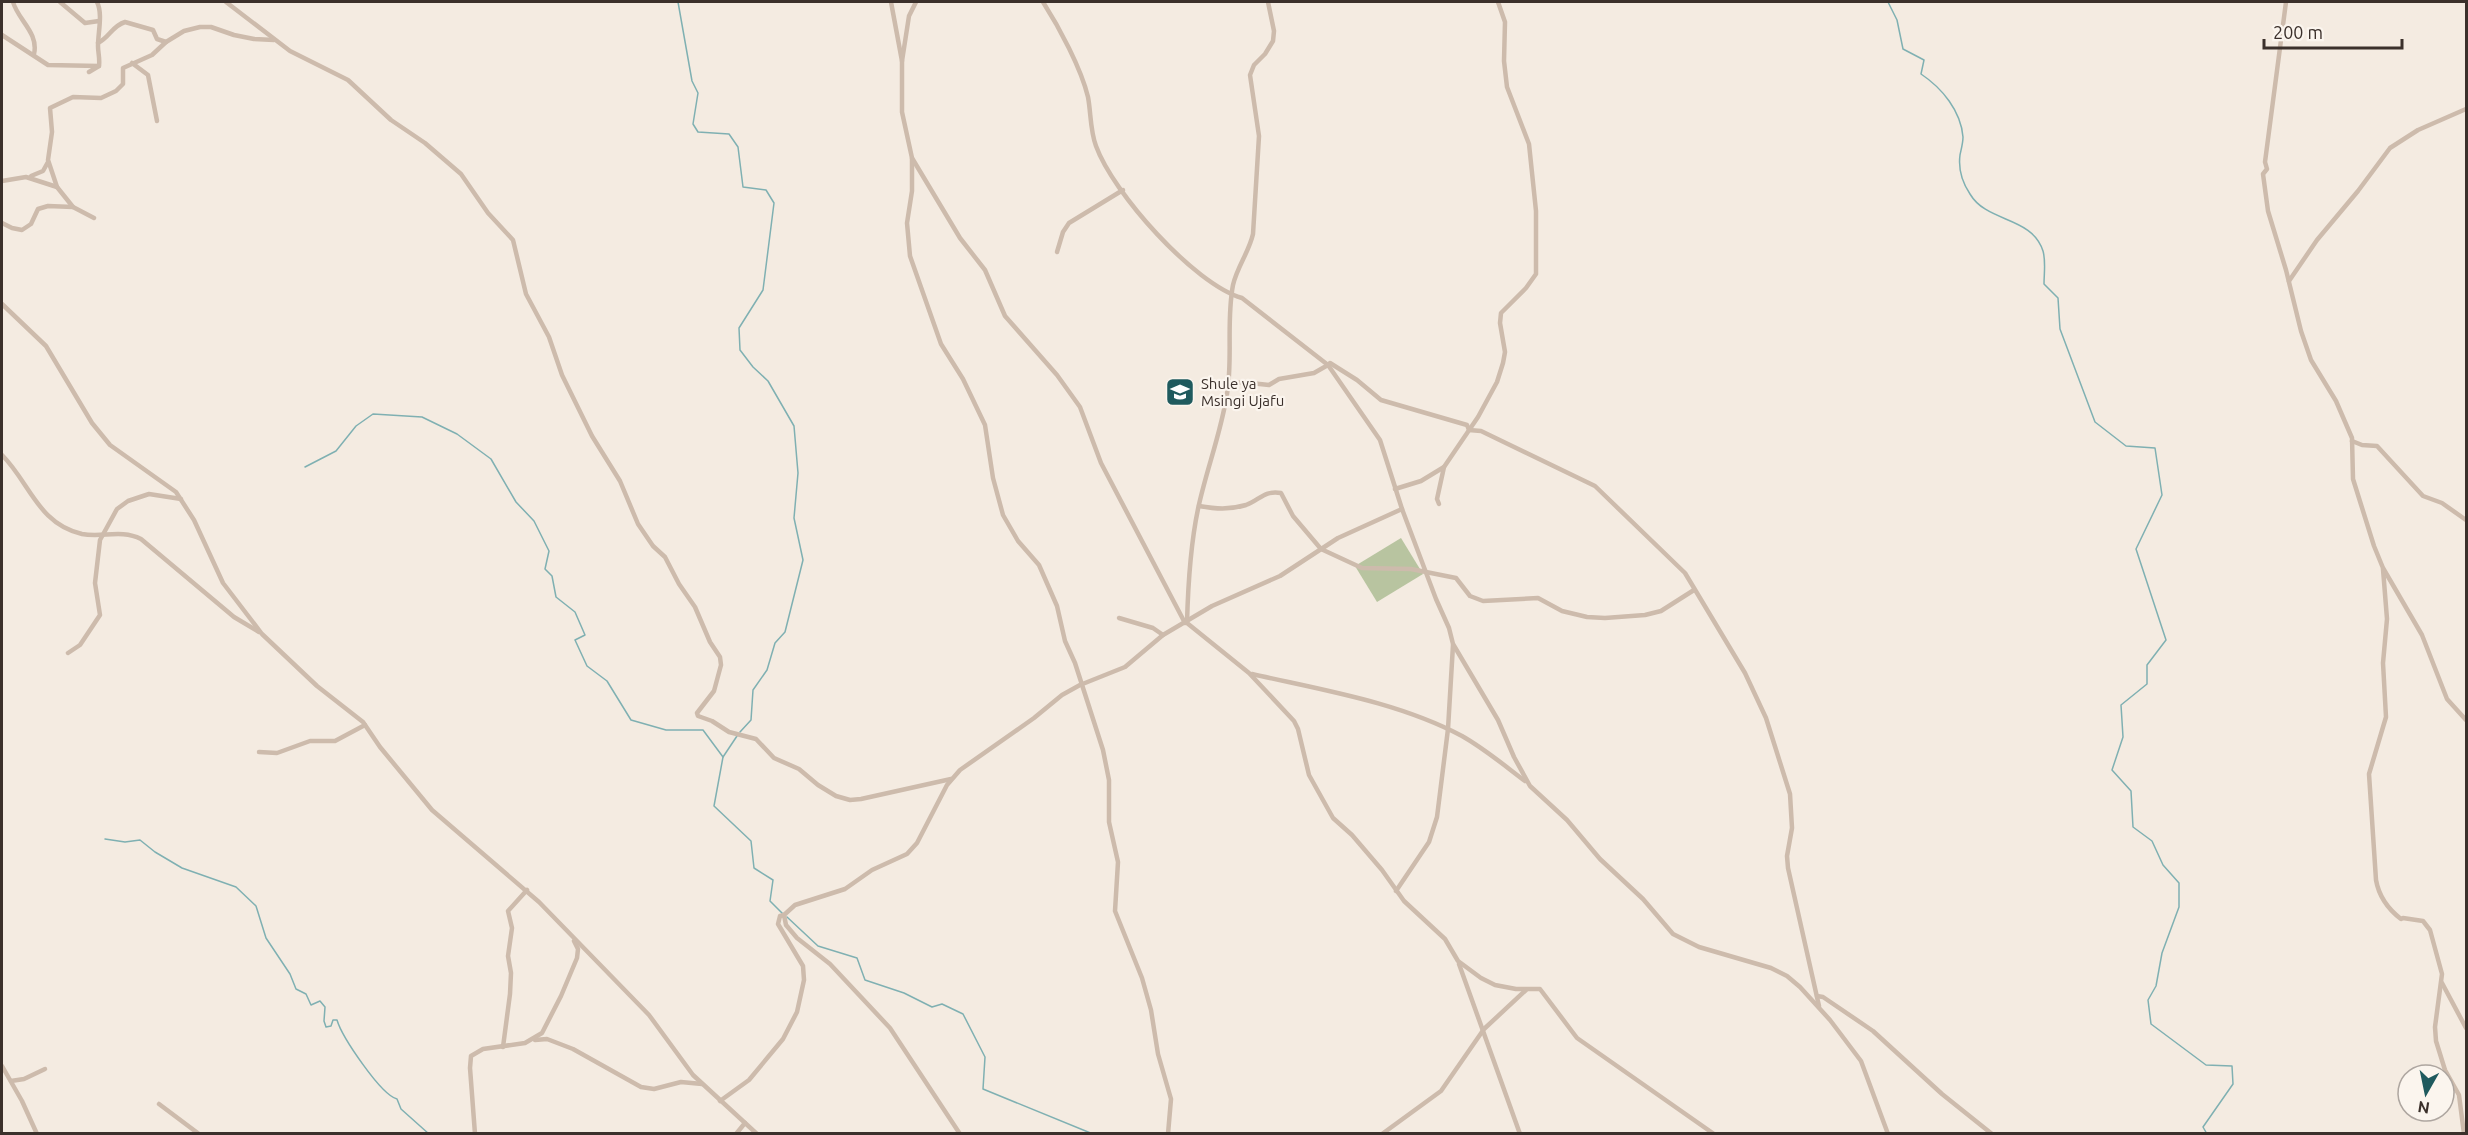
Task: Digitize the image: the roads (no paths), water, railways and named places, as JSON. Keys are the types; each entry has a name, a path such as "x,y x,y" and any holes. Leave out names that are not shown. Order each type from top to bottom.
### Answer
{"street":[{"path":"13,2 34,41 34,54"},
{"path":"60,2 85,23 99,21"},
{"path":"97,2 100,8 99,66"},
{"path":"226,2 304,60 348,80 391,120 426,143 461,174 488,213 513,240 526,294 549,337 562,375 592,436 620,481 630,510 638,524 653,546 665,557 676,579 695,607 720,657 721,665 714,691 697,714 698,716 712,721 729,732 756,739 774,758 799,769 818,785 846,800 951,779"},
{"path":"891,2 902,61"},
{"path":"916,2 909,16 902,61 902,111 912,158 912,191 907,224 910,256 941,344 963,379 985,425 993,478 1003,515 1018,541 1039,566 1048,583 1059,613 1065,641 1075,663 1080,685 1103,750 1107,767 1109,822 1118,862 1115,911 1140,974 1151,1010 1158,1054 1171,1099 1168,1134"},
{"path":"1043,2 1065,42 1085,88 1092,134 1100,155 1122,190 1155,233 1174,252 1231,295 1242,298 1328,364 1380,440 1402,509 1449,628 1453,645 1442,787 1433,831 1423,852 1396,891"},
{"path":"1186,623 1189,568 1199,506 1228,390 1228,330 1231,295 1235,278 1250,248 1253,234 1259,135 1250,75 1254,64 1267,52 1274,41 1268,2"},
{"path":"1439,504 1437,499 1444,467 1486,404 1503,363 1504,346 1500,323 1502,313 1531,282 1536,268 1536,211 1529,144 1507,87 1504,61 1505,22 1498,2"},
{"path":"2286,2 2265,162 2267,169 2264,171 2263,181 2272,228 2308,352 2336,401 2352,441 2353,479 2364,509 2365,521 2383,568 2421,634 2447,699 2466,720"},
{"path":"98,43 109,35 113,28 125,22 153,30 157,39 166,42"},
{"path":"2,182 29,177 43,171 48,162 52,132 50,108 73,97 99,98 116,91 123,84 122,68 152,55 166,42 189,29 208,26 238,36 275,40"},
{"path":"2,35 53,66 99,66"},
{"path":"132,63 148,75 158,121"},
{"path":"89,72 99,66"},
{"path":"2289,281 2317,240 2390,148 2418,130 2466,109"},
{"path":"912,158 960,238 985,270 1005,316 1057,375 1080,407 1101,463 1186,623 1249,673 1297,725 1309,775 1333,818 1352,835 1386,875 1396,891 1445,939 1458,961 1520,1134"},
{"path":"48,162 57,186 74,207 94,218"},
{"path":"29,177 57,186"},
{"path":"1057,252 1063,232 1072,220 1122,190"},
{"path":"2,223 22,230 31,224 38,209 48,206 74,207"},
{"path":"2,303 46,346 86,413 110,445 137,466 161,480 181,499 223,583 262,634 317,686 365,725 380,747 432,810 527,890 644,1008 688,1070 757,1134"},
{"path":"1319,357 1357,380 1378,399 1467,425 1469,430"},
{"path":"1228,390 1234,384 1241,382 1269,385 1279,379 1314,373 1328,364"},
{"path":"1469,430 1481,431 1595,486 1631,523 1682,568 1745,673 1763,711 1789,791 1792,828 1786,861 1821,1011"},
{"path":"2352,441 2379,448 2423,496 2442,503 2466,520"},
{"path":"2,455 36,504 63,528 91,535 122,533 141,539 234,617 262,634"},
{"path":"1395,489 1421,481 1444,467"},
{"path":"1199,506 1229,509 1249,504 1268,492 1281,493 1293,516 1321,549 1362,568 1411,569 1456,578 1470,596 1480,601 1538,598 1562,611 1595,619 1645,615 1661,611 1694,590"},
{"path":"68,653 80,645 100,615 95,583 99,545 102,534 117,508 128,501 149,494 181,499"},
{"path":"720,1101 748,1080 783,1038 797,1012 804,973 800,960 778,924 780,916 795,905 845,889 872,870 907,855 917,843 951,779 969,762 1034,718 1062,695 1080,685 1125,667 1163,636 1212,606 1280,576 1355,530 1402,509"},
{"path":"91,535 99,545"},
{"path":"2383,568 2387,619 2383,663 2387,709 2386,723 2370,765 2369,774 2376,884 2393,913 2402,919 2418,919 2427,925 2441,968 2442,982 2435,1027 2436,1041 2445,1070 2459,1095 2464,1134"},
{"path":"1119,618 1153,628 1163,636"},
{"path":"1453,645 1498,720 1528,783"},
{"path":"1249,673 1369,701 1448,729 1481,748 1528,783 1573,826 1608,867 1643,899 1673,934 1699,947 1752,961 1778,971 1800,987 1861,1061 1888,1134"},
{"path":"259,752 277,753 310,741 335,741 365,725"},
{"path":"503,1047 510,1007 511,973 508,956 513,928 508,911 527,890"},
{"path":"784,915 786,925 801,943 831,964 890,1028 960,1134"},
{"path":"531,1041 542,1033 561,996 578,954 573,938"},
{"path":"1458,961 1488,982 1526,990 1540,989 1577,1038 1714,1134"},
{"path":"2442,982 2466,1028"},
{"path":"1382,1134 1441,1091 1484,1029 1526,990"},
{"path":"1817,996 1823,997 1873,1031 1942,1095 1992,1134"},
{"path":"475,1134 471,1056 483,1049 547,1040 573,1049 610,1068 635,1085 648,1089 681,1082 702,1084"},
{"path":"2,1066 37,1134"},
{"path":"6,1077 24,1079 45,1069"},
{"path":"159,1104 199,1134"},
{"path":"736,1134 745,1124"}],"waterway":[{"path":"678,2 692,81 698,93 693,124 698,132 729,134 738,147 743,187 766,190 774,203 763,290 739,328 740,350 768,381 794,426 798,473 794,518 803,560 785,632 775,643 767,670 753,690 751,720 740,732"},
{"path":"1888,2 1897,20 1903,49 1924,60 1921,74 1943,93 1959,118 1963,137 1960,171 1970,194 1987,210 2029,231 2043,251 2044,284 2058,298 2060,329 2095,422 2126,446 2155,448 2162,495 2136,549 2166,640 2147,665 2147,684 2121,705 2123,737 2112,770 2131,791 2133,827 2152,841 2163,865 2179,883 2179,907 2162,953 2156,986 2148,1000 2151,1024 2206,1065 2232,1066 2233,1084 2203,1127 2207,1134"},
{"path":"305,467 336,451 356,426 373,414 422,417 457,434 491,459 516,502 534,521 549,551 545,569 552,576 556,597 575,612 585,635 575,640 587,666 607,681 631,720 666,730 703,730 723,757 714,806 751,841 754,868 773,880 770,901 783,914"},
{"path":"723,757 737,736"},
{"path":"105,839 125,842 140,840 182,868 236,887 256,906 266,938 290,974 296,989 306,994 311,1005 320,1001 325,1007 326,1027 331,1026 333,1020 337,1020 372,1077 397,1099 401,1109 429,1134"},
{"path":"787,917 818,946 857,958 865,980 904,993 932,1007 942,1004 963,1014 985,1057 983,1089 1093,1134"}],"place":[{"name":"Shule ya Msingi Ujafu","path":"1180,392"}]}
